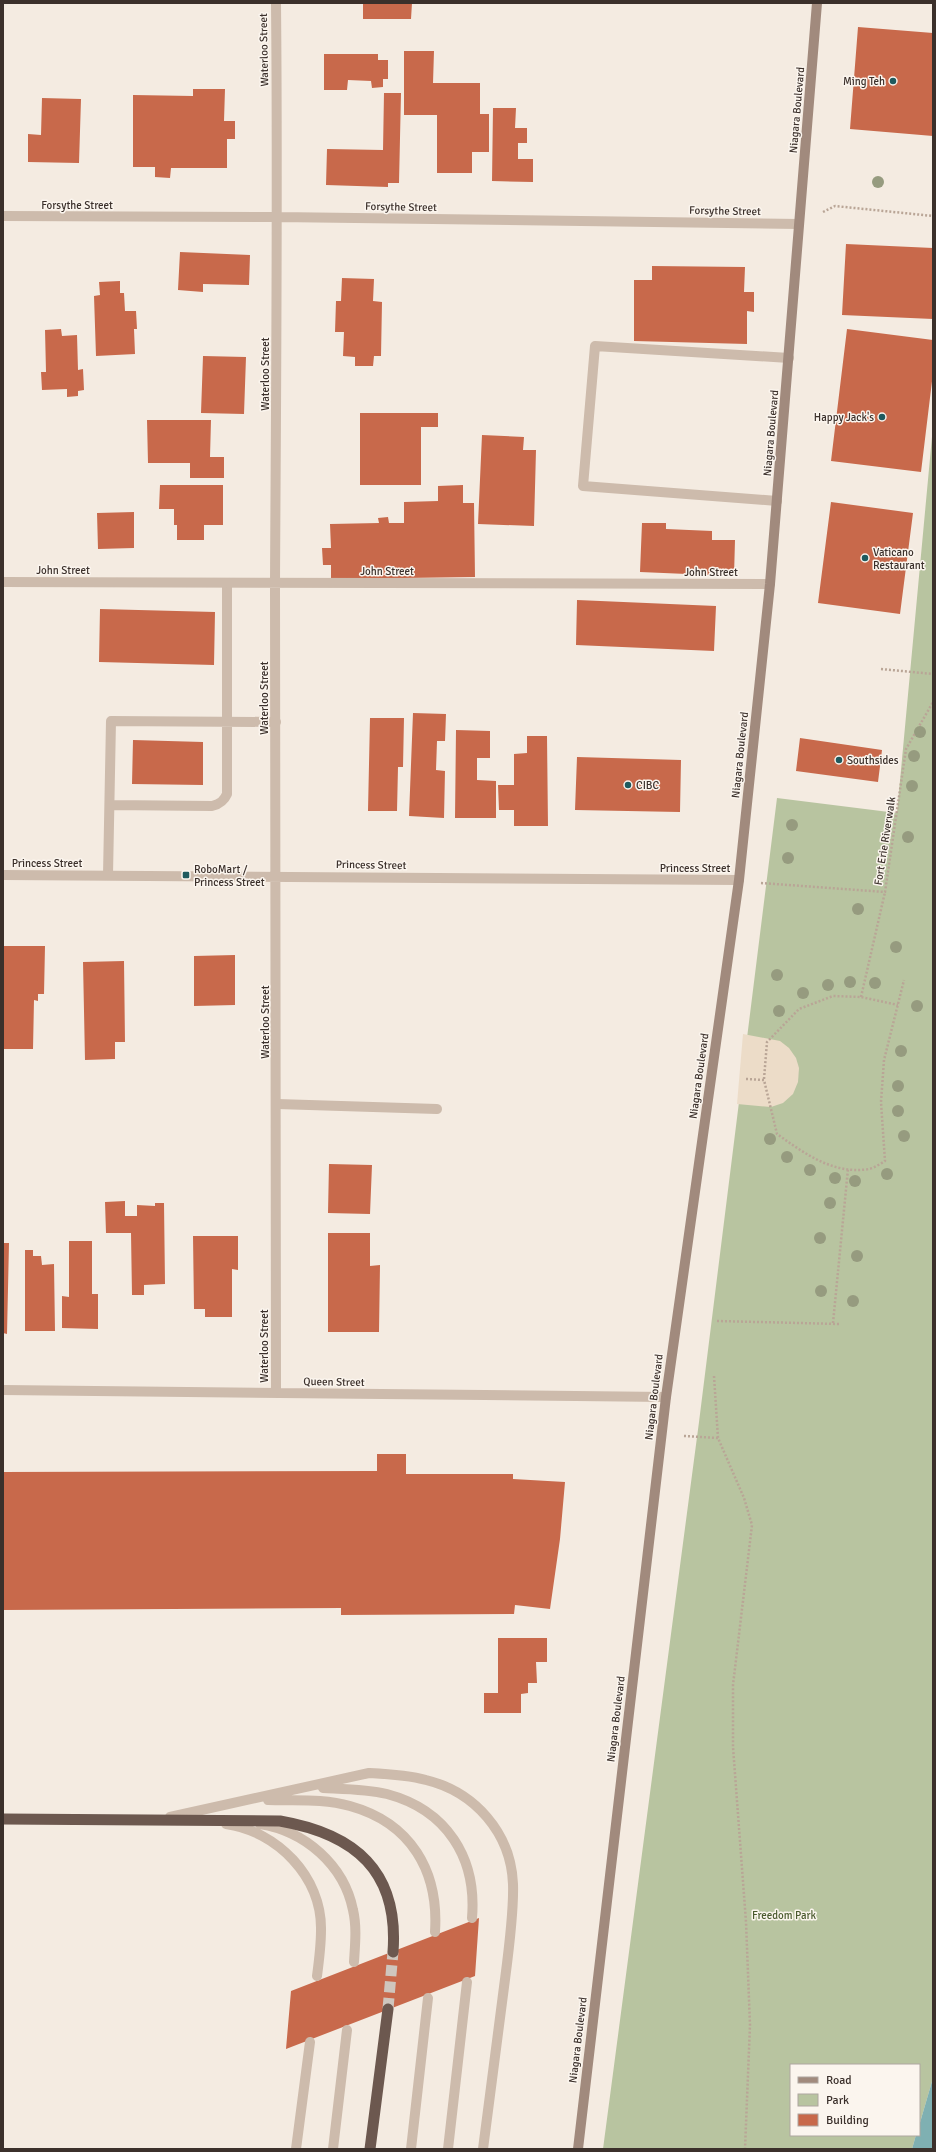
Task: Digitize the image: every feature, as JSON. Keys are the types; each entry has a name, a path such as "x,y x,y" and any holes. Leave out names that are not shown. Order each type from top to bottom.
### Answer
{"highway":[{"path":"3,1819 280,1821 308,1826 332,1835 365,1858 378,1875 388,1895 395,1931 393,1952"},
{"path":"370,2149 388,2010"}],"main road":[{"name":"Niagara Boulevard","path":"578,2149 661,1434 740,880 770,584 817,3"}],"street":[{"name":"Waterloo Street","path":"276,3 278,218 276,583 276,1393"},
{"name":"Forsythe Street","path":"3,216 799,224"},
{"path":"777,501 583,486 595,346 789,358"},
{"name":"John Street","path":"3,582 770,584"},
{"path":"110,805 219,804 224,800 227,794 227,583"},
{"path":"108,875 111,721 276,722"},
{"name":"Princess Street","path":"3,875 740,880"},
{"path":"277,1104 437,1109"},
{"name":"Queen Street","path":"3,1390 666,1397"},
{"path":"158,1820 369,1773 399,1775 427,1780 451,1789 483,1811 497,1829 506,1848 511,1865 512,1892 507,1963 483,2149"},
{"path":"309,1787 360,1789 388,1794 412,1803 444,1826 458,1844 467,1863 474,1899 472,1918"},
{"path":"249,1800 322,1801 350,1806 374,1815 391,1826 406,1837 420,1855 429,1875 436,1910 435,1932"},
{"path":"206,1821 235,1825 259,1834 292,1857 305,1874 315,1894 322,1930 317,1976"},
{"path":"242,1821 270,1825 294,1834 326,1857 339,1875 349,1894 354,1911 356,1930 354,1962"},
{"path":"448,2149 467,1982"},
{"path":"411,2149 428,1998"},
{"path":"333,2149 347,2030"},
{"path":"296,2149 310,2042"}],"path":[{"path":"799,224 835,206 933,216"},
{"path":"881,670 933,674"},
{"name":"Fort Erie Riverwalk","path":"740,880 886,892 906,749 933,702"},
{"path":"861,997 886,892"},
{"path":"898,1005 861,997 833,996 799,1009 767,1042 764,1080 777,1134 808,1156 837,1168 869,1169 885,1161 881,1102 884,1060 898,1005 904,980"},
{"path":"746,1080 764,1080"},
{"path":"833,1323 848,1168"},
{"path":"717,1321 840,1324"},
{"path":"714,1376 718,1438 744,1498 752,1525 733,1685 734,1746 750,2025 745,2149"},
{"path":"661,1434 718,1438"}],"green space":[{"name":"Freedom Park","path":"933,426 933,2078 920,2123 920,2064 790,2064 790,2136 916,2136 912,2149 603,2149 699,1422 777,798 897,813"}],"shaded area":[{"path":"743,1034 780,1041 789,1048 796,1058 799,1068 798,1082 793,1094 783,1103 771,1107 737,1104"}],"water":[{"path":"933,2078 933,2149 912,2149 916,2136 920,2136 920,2123"}],"building":[{"path":"363,3 412,3 411,19 363,19"},
{"name":"Ming Teh","path":"858,27 933,33 933,136 850,129"},
{"path":"404,51 434,51 433,83 480,83 480,114 489,114 489,152 472,152 472,173 437,173 437,115 404,115"},
{"path":"324,54 378,54 378,60 388,60 388,79 383,79 383,87 372,88 371,81 348,80 347,90 324,90"},
{"path":"193,89 225,89 224,121 235,121 235,139 227,139 227,168 171,168 170,178 155,177 155,167 133,167 133,95 193,96"},
{"path":"384,93 401,93 399,183 388,183 388,187 326,185 327,149 383,150"},
{"path":"42,98 81,99 79,163 28,162 28,134 41,135"},
{"path":"493,108 516,108 515,128 527,128 527,143 518,143 518,159 533,159 533,182 492,181"},
{"path":"846,244 933,248 933,319 842,315"},
{"path":"180,252 250,255 249,285 203,284 203,292 178,290"},
{"path":"652,266 745,267 744,292 754,292 754,312 747,311 747,344 634,341 634,280 652,280"},
{"path":"342,278 374,279 373,301 382,302 381,356 374,356 373,366 355,366 355,357 343,356 344,332 335,332 336,301 341,301"},
{"path":"120,281 120,293 124,293 125,311 136,311 137,329 134,329 135,354 96,356 94,296 100,295 99,282"},
{"path":"61,329 62,336 77,335 78,370 83,369 84,390 78,391 78,396 67,397 67,389 42,390 41,372 46,372 45,330"},
{"name":"Happy Jack's","path":"847,329 933,340 933,373 921,472 831,461"},
{"path":"203,356 246,357 244,414 201,413"},
{"path":"360,413 438,413 438,427 421,427 421,485 360,485"},
{"path":"147,420 211,420 210,457 224,457 224,478 190,478 190,463 148,463"},
{"path":"482,435 524,437 523,450 536,450 534,526 478,524"},
{"path":"160,485 223,485 223,525 204,525 204,540 177,540 177,525 174,525 174,509 159,509"},
{"path":"463,485 463,503 474,503 475,577 331,579 331,565 323,565 322,548 331,548 330,524 379,523 378,518 388,517 389,523 404,523 404,502 438,501 438,486"},
{"name":"Vaticano Restaurant","path":"831,502 913,513 900,614 818,603"},
{"path":"134,512 134,548 98,549 97,513"},
{"path":"642,523 666,523 666,529 712,531 712,540 735,540 734,576 640,572"},
{"path":"577,600 716,606 714,651 576,645"},
{"path":"100,609 215,612 214,665 99,662"},
{"path":"413,713 446,714 445,741 437,741 436,770 445,771 444,818 409,816"},
{"path":"370,718 404,718 403,767 398,767 397,811 368,811"},
{"path":"456,730 490,731 490,758 477,758 477,780 496,781 496,818 455,818"},
{"path":"527,736 547,736 548,826 514,826 514,810 499,810 498,785 514,785 514,754 527,753"},
{"name":"Southsides","path":"800,738 882,750 878,782 796,771"},
{"path":"133,740 203,742 203,785 132,784"},
{"name":"CIBC","path":"577,757 681,760 680,812 575,810"},
{"path":"3,946 45,946 44,994 38,994 38,1001 34,1000 33,1049 3,1049"},
{"path":"235,955 235,1005 194,1006 194,956"},
{"path":"124,961 125,1042 115,1042 115,1059 85,1060 83,962"},
{"path":"329,1164 372,1165 370,1214 328,1213"},
{"path":"125,1201 125,1216 137,1216 137,1205 155,1206 155,1203 164,1203 165,1284 144,1285 144,1295 132,1295 131,1233 106,1233 105,1202"},
{"path":"328,1233 370,1233 370,1266 380,1265 379,1332 328,1332"},
{"path":"193,1236 238,1236 238,1270 232,1269 232,1317 205,1317 205,1309 194,1309"},
{"path":"69,1241 92,1241 92,1294 98,1294 98,1329 62,1328 62,1296 69,1297"},
{"path":"3,1243 9,1243 7,1334 3,1333"},
{"path":"25,1250 33,1250 33,1256 41,1256 42,1265 54,1264 55,1331 25,1331"},
{"path":"377,1454 406,1454 406,1474 513,1474 513,1479 565,1482 560,1539 550,1609 515,1605 514,1614 341,1615 341,1608 3,1610 3,1472 377,1471"},
{"path":"498,1638 547,1638 547,1662 536,1662 537,1683 528,1683 528,1693 521,1694 521,1713 484,1713 484,1693 498,1693"},
{"path":"479,1918 475,1976 286,2049 291,1991"}],"tunnel":[{"path":"388,2009 393,1952"}],"place":[{"name":"Ming Teh","path":"893,81"},
{"name":"Happy Jack's","path":"882,417"},
{"name":"Vaticano Restaurant","path":"865,558"},
{"name":"Southsides","path":"839,760"},
{"name":"CIBC","path":"628,785"},
{"name":"RoboMart / Princess Street","path":"186,875"}]}
